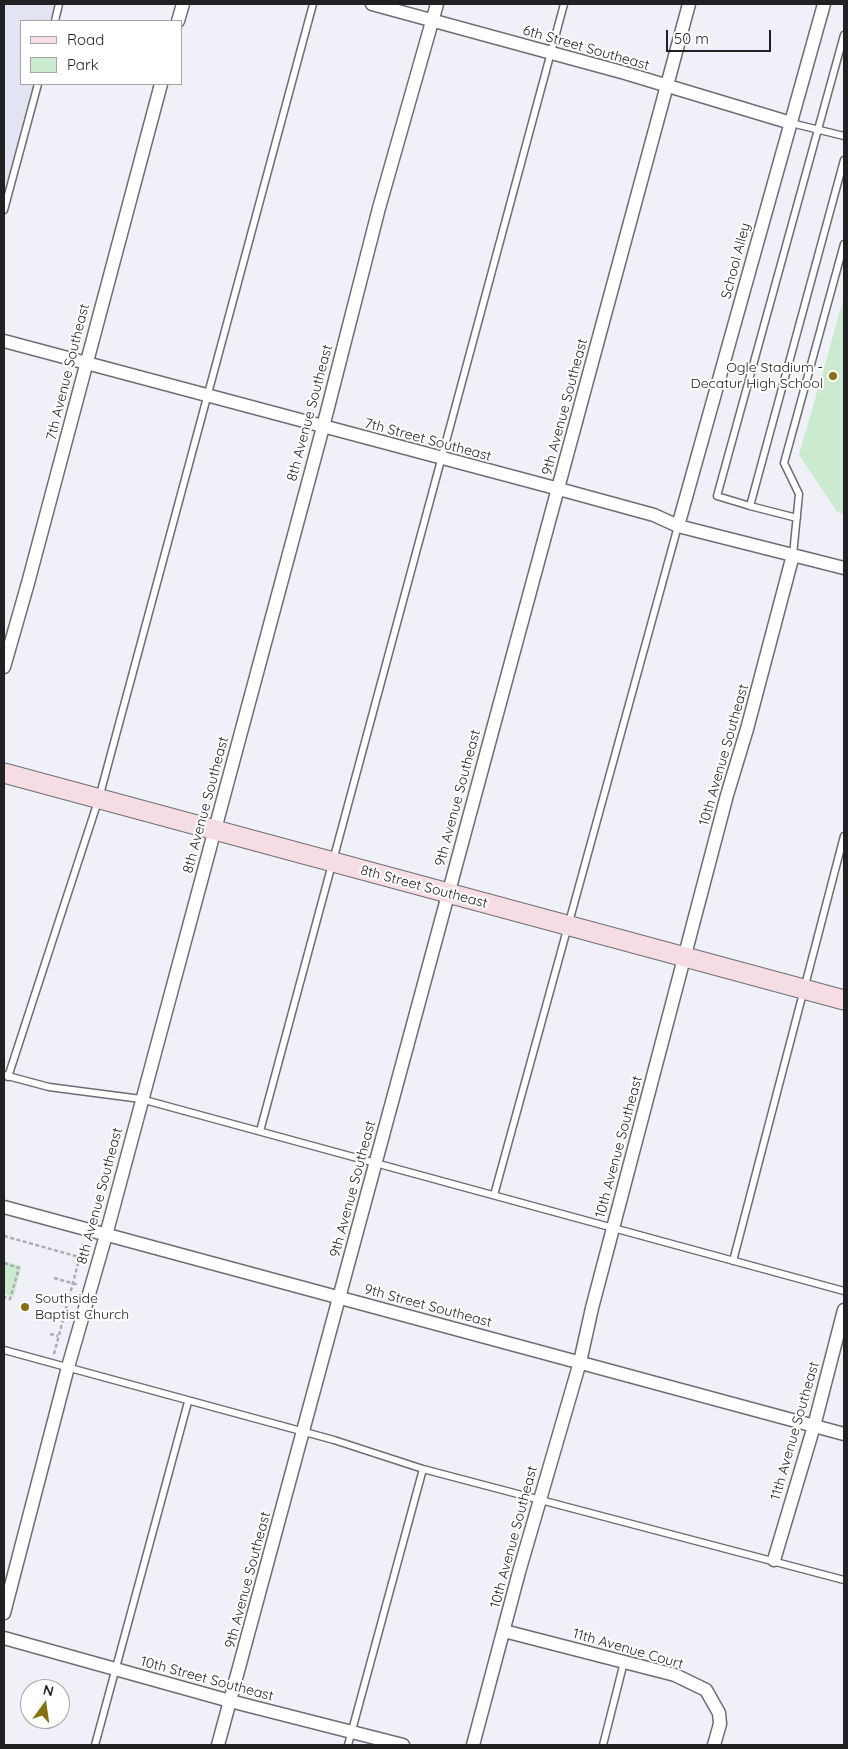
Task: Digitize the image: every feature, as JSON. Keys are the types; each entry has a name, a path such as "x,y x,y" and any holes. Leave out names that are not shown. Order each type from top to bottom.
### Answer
{"street":[{"path":"178,20 182,4"},
{"name":"6th Street Southeast","path":"372,4 432,22 551,53 791,123"},
{"name":"8th Avenue Southeast","path":"4,1613 68,1367 106,1235 323,427 378,208 437,4"},
{"name":"9th Avenue Southeast","path":"218,1745 689,4"},
{"name":"School Alley","path":"678,526 824,4"},
{"name":"7th Avenue Southeast","path":"4,667 161,85"},
{"name":"7th Street Southeast","path":"4,341 559,489 654,516 678,526 844,568"},
{"name":"10th Avenue Southeast","path":"473,1745 580,1362 684,957 793,555"},
{"name":"8th Street Southeast","path":"4,772 844,1000"},
{"name":"9th Street Southeast","path":"4,1207 844,1434"},
{"name":"11th Avenue Southeast","path":"774,1560 814,1426 844,1310"},
{"name":"11th Avenue Court","path":"504,1631 624,1661 675,1676 706,1690 714,1700 720,1724 714,1745"},
{"name":"10th Street Southeast","path":"4,1638 230,1701 403,1745"}],"lane":[{"path":"54,20 59,4"},
{"path":"313,4 99,798 6,1076 49,1087 141,1099 844,1291"},
{"path":"260,1131 564,4"},
{"path":"797,518 717,496 844,35"},
{"path":"4,210 38,85"},
{"path":"791,123 844,136"},
{"path":"750,506 844,160"},
{"path":"793,555 799,494 784,463 844,244"},
{"path":"494,1195 678,526"},
{"path":"733,1261 844,836"},
{"path":"4,1350 188,1402 304,1432 423,1468 844,1580"},
{"path":"95,1745 188,1402"},
{"path":"348,1745 423,1468"},
{"path":"603,1745 624,1661"}],"path":[{"path":"52,1363 87,1230"},
{"path":"4,1236 80,1257"},
{"path":"4,1263 19,1268 10,1299 4,1297"},
{"path":"54,1278 91,1288"}],"shaded area":[{"path":"4,4 58,4 54,20 20,20 20,85 37,85 4,207"}],"green space":[{"name":"Ogle Stadium - Decatur High School","path":"844,297 844,514 837,512 799,455"},
{"path":"4,1261 21,1266 14,1297 4,1294"}],"place":[{"name":"Ogle Stadium - Decatur High School","path":"833,376"},
{"name":"Southside Baptist Church","path":"25,1307"}]}
